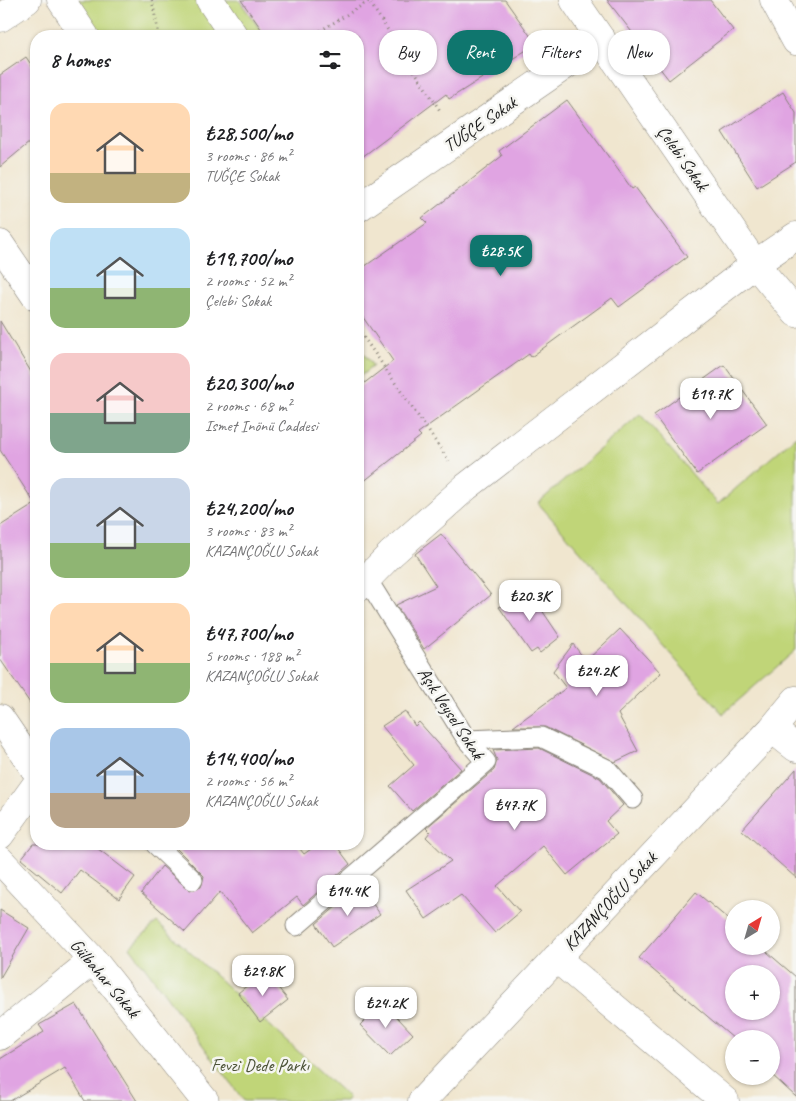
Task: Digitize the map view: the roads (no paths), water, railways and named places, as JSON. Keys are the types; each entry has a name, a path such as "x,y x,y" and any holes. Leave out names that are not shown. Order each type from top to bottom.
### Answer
{"street":[{"path":"0,18 27,0"},
{"path":"61,0 81,30"},
{"path":"210,0 230,30"},
{"name":"Çelebi Sokak","path":"574,0 755,264 796,313"},
{"path":"774,0 796,41"},
{"name":"TUĞÇE Sokak","path":"364,204 602,40"},
{"path":"364,582 391,554 466,487 755,264 796,236"},
{"path":"5,261 30,291"},
{"name":"KAZANÇOĞLU Sokak","path":"422,1101 772,729 796,700"},
{"path":"0,718 30,762"},
{"path":"772,729 796,748"},
{"path":"0,836 30,794"},
{"name":"Gülbahar Sokak","path":"0,860 93,960 205,1101"},
{"path":"556,958 725,1101"},
{"path":"0,1036 93,960"}],"lane":[{"name":"Aşık Veysel Sokak","path":"296,926 486,762 468,740 364,587"},
{"path":"468,740 540,736 607,769 633,799"},
{"path":"161,850 193,880"}],"park label":[{"name":"Fevzi Dede Parkı","path":"260,1065"}]}
